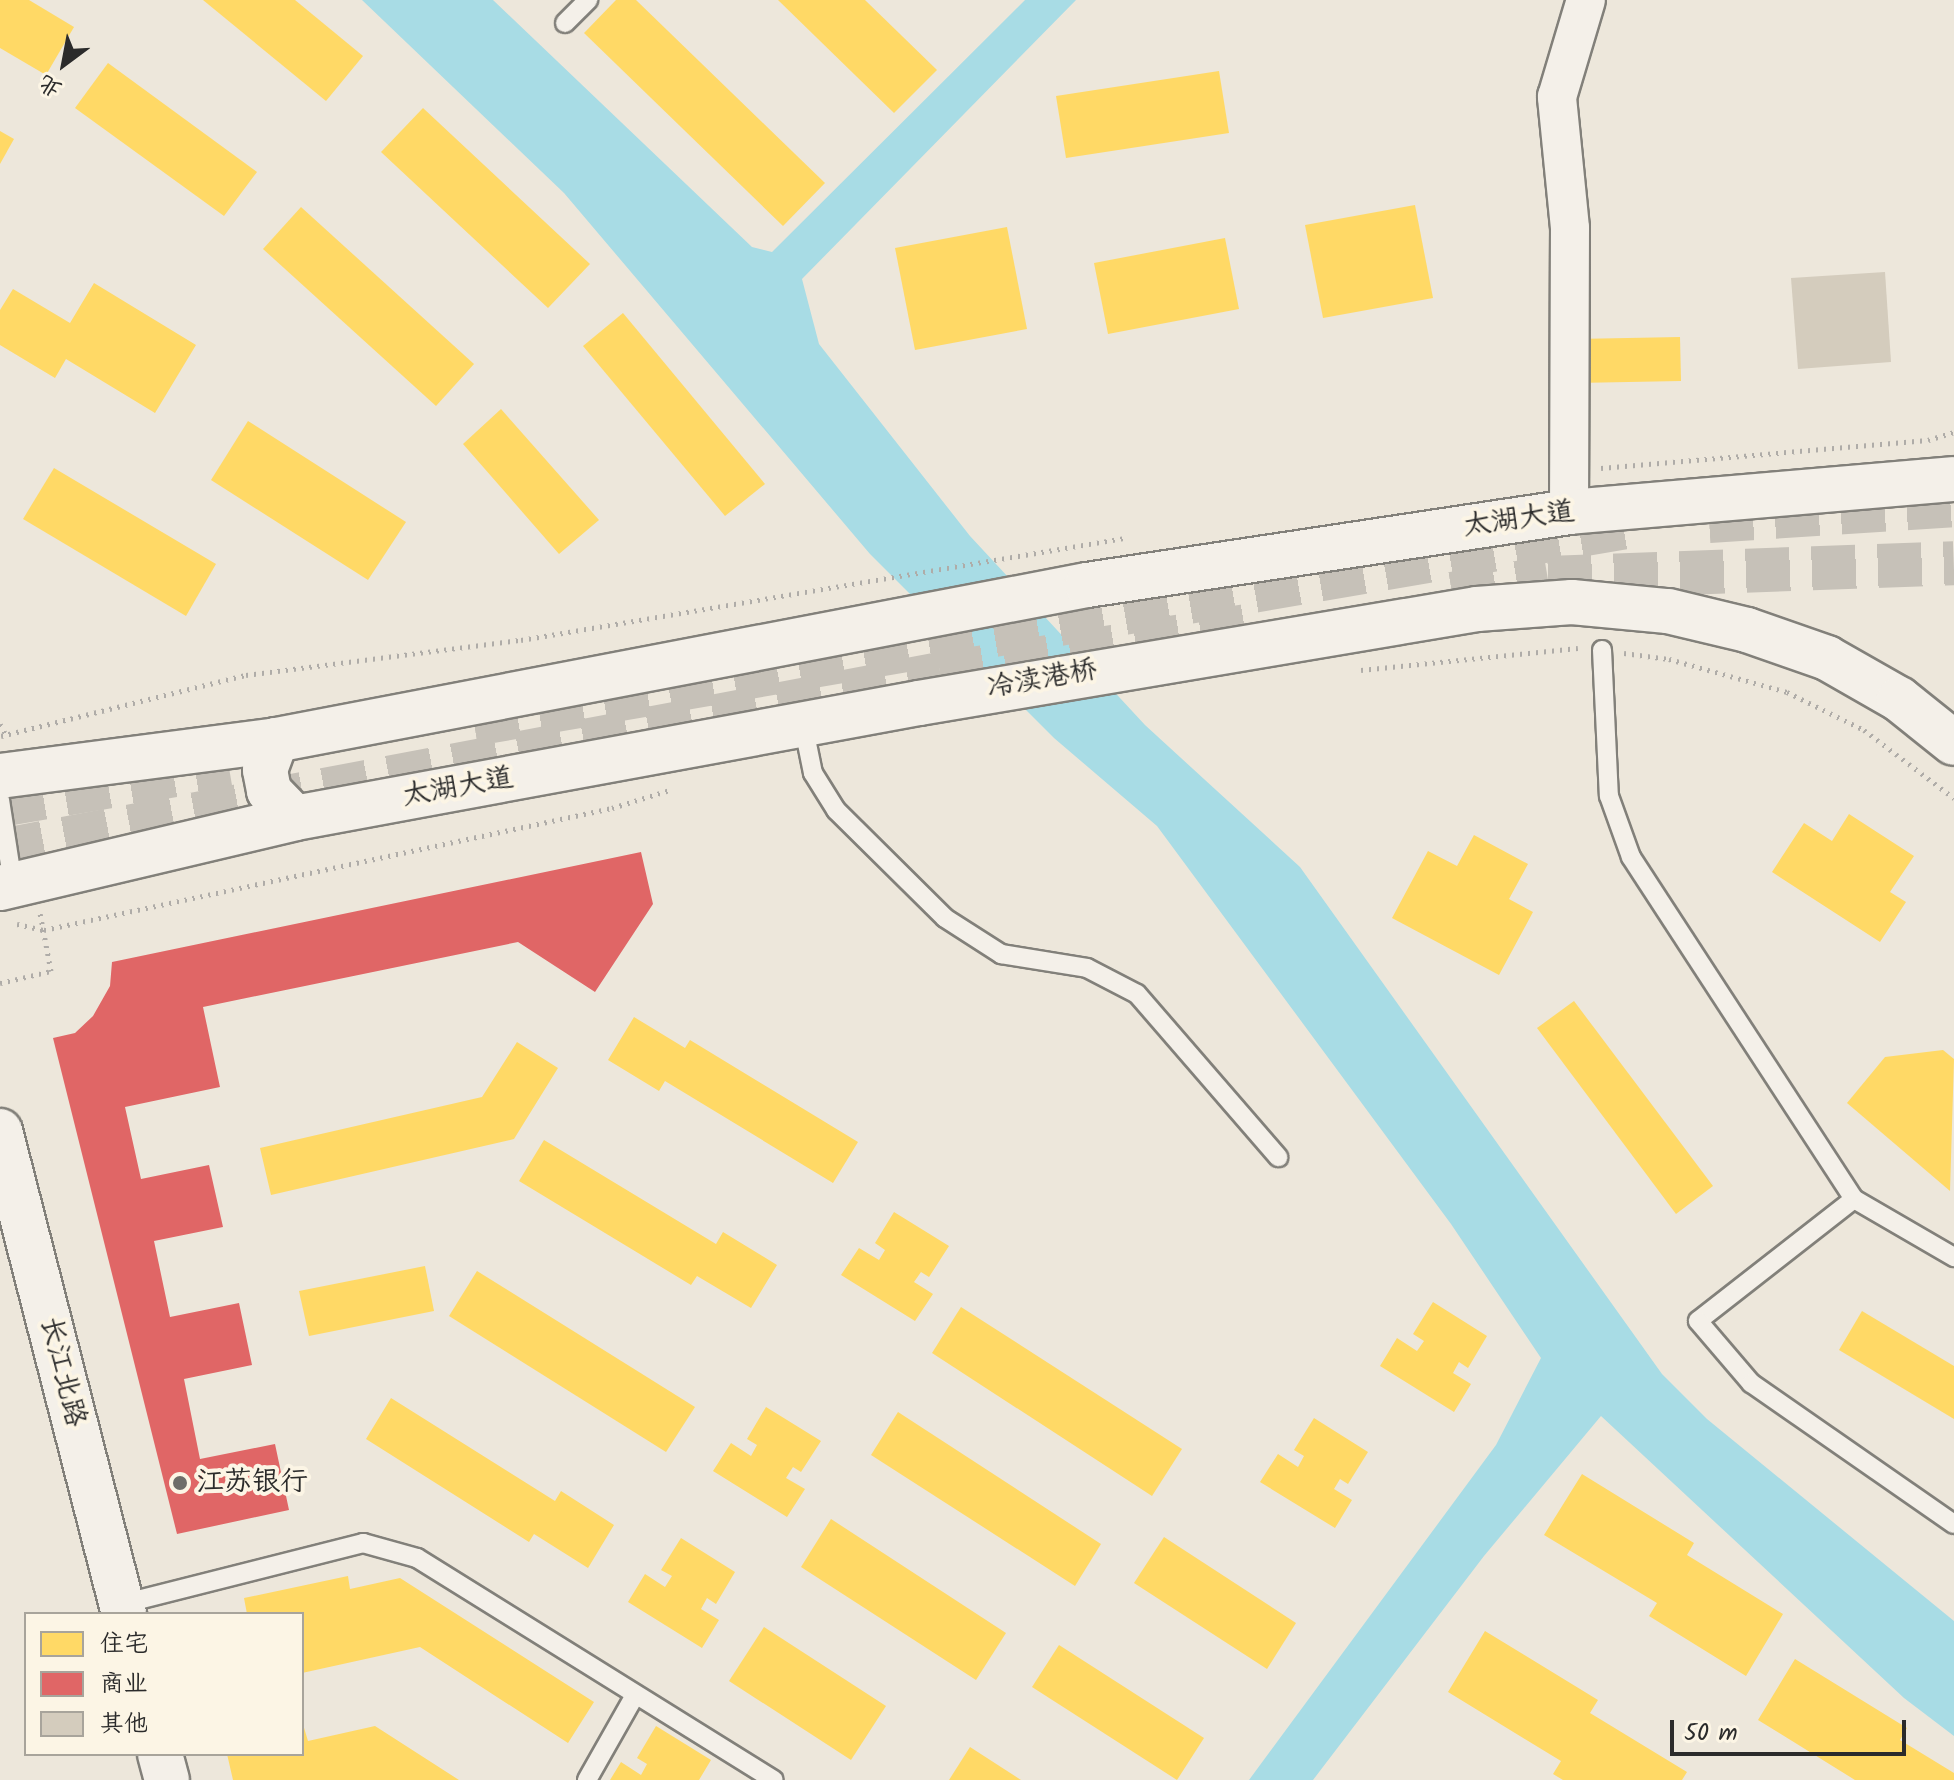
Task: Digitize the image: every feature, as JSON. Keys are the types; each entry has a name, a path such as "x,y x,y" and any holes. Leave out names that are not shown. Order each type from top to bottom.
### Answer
{"main road":[{"name":"太湖大道","path":"276,740 856,632 1087,585 1569,512 1954,479"},
{"name":"冷渎港桥","path":"919,703 1165,658 1477,609 1572,602 1668,611 1747,630 1827,658 1899,699 1954,743"},
{"name":"太湖大道","path":"4,897 295,818 919,703"},
{"path":"0,776 276,740 265,770 269,791 295,818"},
{"name":"长江北路","path":"0,1131 123,1609"},
{"path":"161,1756 167,1780"}],"street":[{"path":"1569,512 1570,228 1557,97 1586,0"}],"lane":[{"path":"565,23 588,0"},
{"path":"1602,650 1609,796 1631,857 1854,1199 1954,1257"},
{"path":"803,724 813,773 836,810 945,918 1001,954 1087,968 1137,994 1278,1157"},
{"path":"0,800 4,897"},
{"path":"1854,1199 1698,1321 1751,1383 1954,1524"},
{"path":"123,1609 363,1543 417,1558 773,1780"},
{"path":"587,1780 635,1695"}],"path":[{"path":"0,737 246,675 521,640 1049,548"},
{"path":"44,930 612,808 683,786"},
{"path":"0,983 51,971 44,930 4,897"}],"water":[{"path":"362,0 493,0 752,247 772,252 1025,0 1076,0 802,279 819,344 970,536 1145,725 1300,867 1662,1374 1707,1419 1954,1621 1954,1736 1904,1698 1601,1416 1484,1556 1313,1780 1249,1780 1496,1445 1541,1358 1451,1224 1157,826 1054,738 870,554 564,193"}],"building: 住宅":[{"path":"0,0 29,0 74,27 46,75 0,48"},
{"path":"203,0 295,0 363,56 326,101"},
{"path":"616,0 636,0 825,183 783,226 584,33"},
{"path":"778,0 865,0 937,70 894,113"},
{"path":"108,63 257,172 224,216 75,108"},
{"path":"1219,71 1229,133 1066,158 1056,96"},
{"path":"423,108 590,264 548,308 381,152"},
{"path":"0,131 14,139 0,164"},
{"path":"1415,205 1433,298 1323,318 1305,225"},
{"path":"301,207 474,364 436,406 263,249"},
{"path":"1007,227 1027,329 915,350 895,248"},
{"path":"1225,238 1239,309 1108,334 1094,263"},
{"path":"94,283 196,345 155,413 66,359 55,378 0,345 0,310 13,289 70,323"},
{"path":"623,313 765,484 725,516 583,346"},
{"path":"1680,337 1681,381 1576,383 1575,339"},
{"path":"501,409 599,520 559,554 463,444"},
{"path":"248,421 406,522 368,580 211,480"},
{"path":"54,468 216,564 186,616 23,519"},
{"path":"1849,814 1914,856 1890,892 1906,902 1880,942 1772,872 1804,823 1832,841"},
{"path":"1474,835 1528,864 1509,899 1533,912 1499,975 1392,918 1428,851 1457,866"},
{"path":"1574,1001 1713,1186 1676,1214 1537,1028"},
{"path":"634,1017 685,1048 690,1040 858,1142 833,1183 665,1081 659,1091 608,1060"},
{"path":"517,1042 558,1068 514,1139 271,1195 260,1148 482,1097"},
{"path":"1943,1050 1954,1059 1950,1191 1847,1103 1885,1057"},
{"path":"544,1140 716,1244 723,1232 777,1265 751,1308 697,1276 691,1285 519,1181"},
{"path":"894,1212 949,1246 929,1277 921,1272 914,1282 933,1294 915,1321 841,1275 859,1248 879,1260 885,1250 875,1243"},
{"path":"425,1266 434,1311 309,1336 299,1291"},
{"path":"477,1271 695,1407 666,1452 449,1316"},
{"path":"1433,1302 1487,1336 1468,1368 1459,1362 1453,1373 1471,1384 1454,1412 1380,1366 1397,1338 1417,1351 1424,1341 1413,1334"},
{"path":"961,1307 1182,1449 1152,1496 932,1353"},
{"path":"1862,1311 1954,1366 1954,1419 1839,1350"},
{"path":"391,1398 555,1501 561,1491 614,1525 588,1568 534,1534 529,1542 366,1439"},
{"path":"766,1407 821,1441 801,1472 793,1467 786,1478 805,1489 787,1517 713,1471 731,1443 751,1456 757,1445 747,1439"},
{"path":"898,1412 1101,1544 1075,1586 871,1455"},
{"path":"1314,1418 1368,1452 1348,1484 1340,1479 1334,1489 1352,1500 1335,1528 1260,1482 1278,1454 1298,1467 1304,1456 1294,1450"},
{"path":"1582,1474 1694,1543 1687,1555 1783,1614 1746,1676 1649,1616 1657,1603 1544,1535"},
{"path":"831,1519 1006,1633 976,1680 801,1567"},
{"path":"1164,1537 1296,1623 1267,1669 1134,1583"},
{"path":"681,1538 735,1572 716,1604 707,1598 701,1609 719,1620 702,1648 628,1602 645,1574 665,1587 672,1576 661,1570"},
{"path":"348,1576 350,1589 400,1578 594,1702 568,1743 420,1647 304,1673 304,1612 247,1612 244,1598"},
{"path":"764,1627 886,1706 851,1760 729,1681"},
{"path":"1485,1631 1598,1700 1590,1713 1687,1772 1682,1780 1563,1780 1553,1774 1561,1761 1448,1692"},
{"path":"1059,1645 1204,1738 1177,1780 1032,1687"},
{"path":"1795,1659 1907,1728 1900,1740 1954,1773 1954,1780 1855,1780 1758,1720"},
{"path":"375,1726 459,1780 233,1780 227,1756 304,1756 304,1728 308,1741"},
{"path":"656,1726 711,1760 699,1780 610,1780 621,1762 641,1775 647,1764 637,1758"},
{"path":"970,1747 1021,1780 949,1780"}],"building: 商业":[{"path":"641,852 653,904 595,992 518,942 203,1007 220,1087 125,1107 141,1179 209,1165 223,1227 154,1241 170,1317 239,1303 252,1365 184,1379 200,1459 275,1444 289,1510 177,1534 53,1038 75,1033 93,1016 110,986 112,962"}],"building: 其他":[{"path":"1885,272 1891,362 1798,369 1791,278"}],"tunnel":[{"path":"1709,521 1954,505"},
{"path":"474,724 1632,526"},
{"path":"1452,594 1548,578 1954,563"},
{"path":"0,851 940,674 1253,625"},
{"path":"0,805 229,766"}],"place":[{"name":"江苏银行","path":"180,1483"}]}
